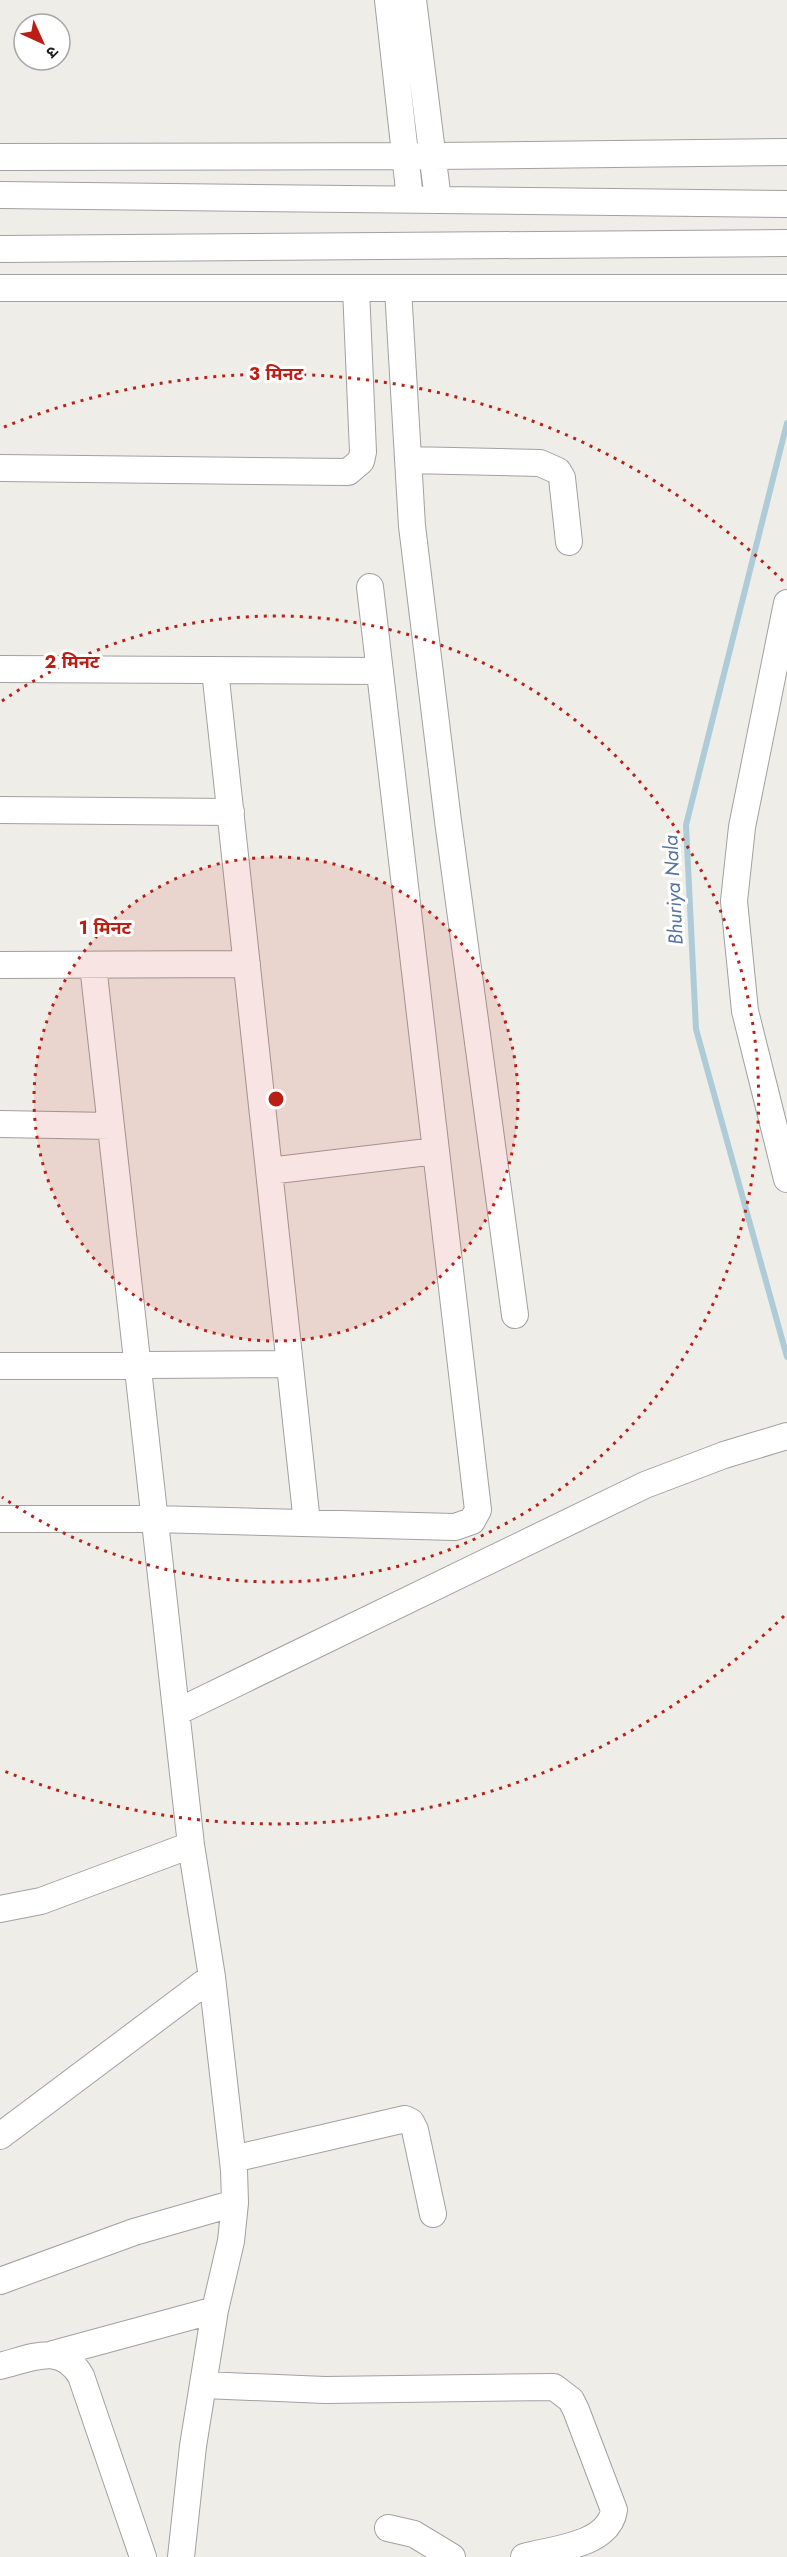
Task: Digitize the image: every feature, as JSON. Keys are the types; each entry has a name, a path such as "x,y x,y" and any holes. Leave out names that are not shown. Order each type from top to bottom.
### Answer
{"street":[{"path":"388,0 410,200"},
{"path":"413,0 438,200"},
{"path":"0,156 433,156 787,152"},
{"path":"0,195 787,204"},
{"path":"0,249 787,243"},
{"path":"0,288 785,288"},
{"path":"0,468 348,472 361,461 363,452 356,289"},
{"path":"398,289 412,526 445,797 515,1315"},
{"path":"408,460 540,463 549,466 562,478 569,542"},
{"path":"0,1520 154,1519 455,1527 472,1521 478,1510 370,587"},
{"path":"787,603 742,827 734,901 745,1011 787,1179"},
{"path":"0,669 380,671"},
{"path":"216,670 307,1523"},
{"path":"0,810 231,813"},
{"path":"0,965 247,964"},
{"path":"93,965 191,1845 212,1977 233,2159 235,2203 231,2241 215,2310 193,2446 181,2557"},
{"path":"0,1124 111,1126"},
{"path":"269,1171 436,1151"},
{"path":"0,1366 290,1364"},
{"path":"177,1712 645,1485 724,1455 787,1436"},
{"path":"0,1909 41,1901 191,1845"},
{"path":"2,2128 212,1977"},
{"path":"233,2159 405,2119 411,2122 415,2130 433,2214"},
{"path":"0,2281 143,2229 235,2203"},
{"path":"0,2366 215,2310"},
{"path":"53,2354 65,2358 81,2376 143,2557"},
{"path":"204,2385 325,2390 554,2387 571,2400 576,2410 614,2510 613,2518 596,2535 576,2544 524,2557"},
{"path":"388,2528 414,2534 452,2557"}],"waterway":[{"name":"Bhuriya Nala","path":"787,423 686,825 696,1029 787,1357"}]}
